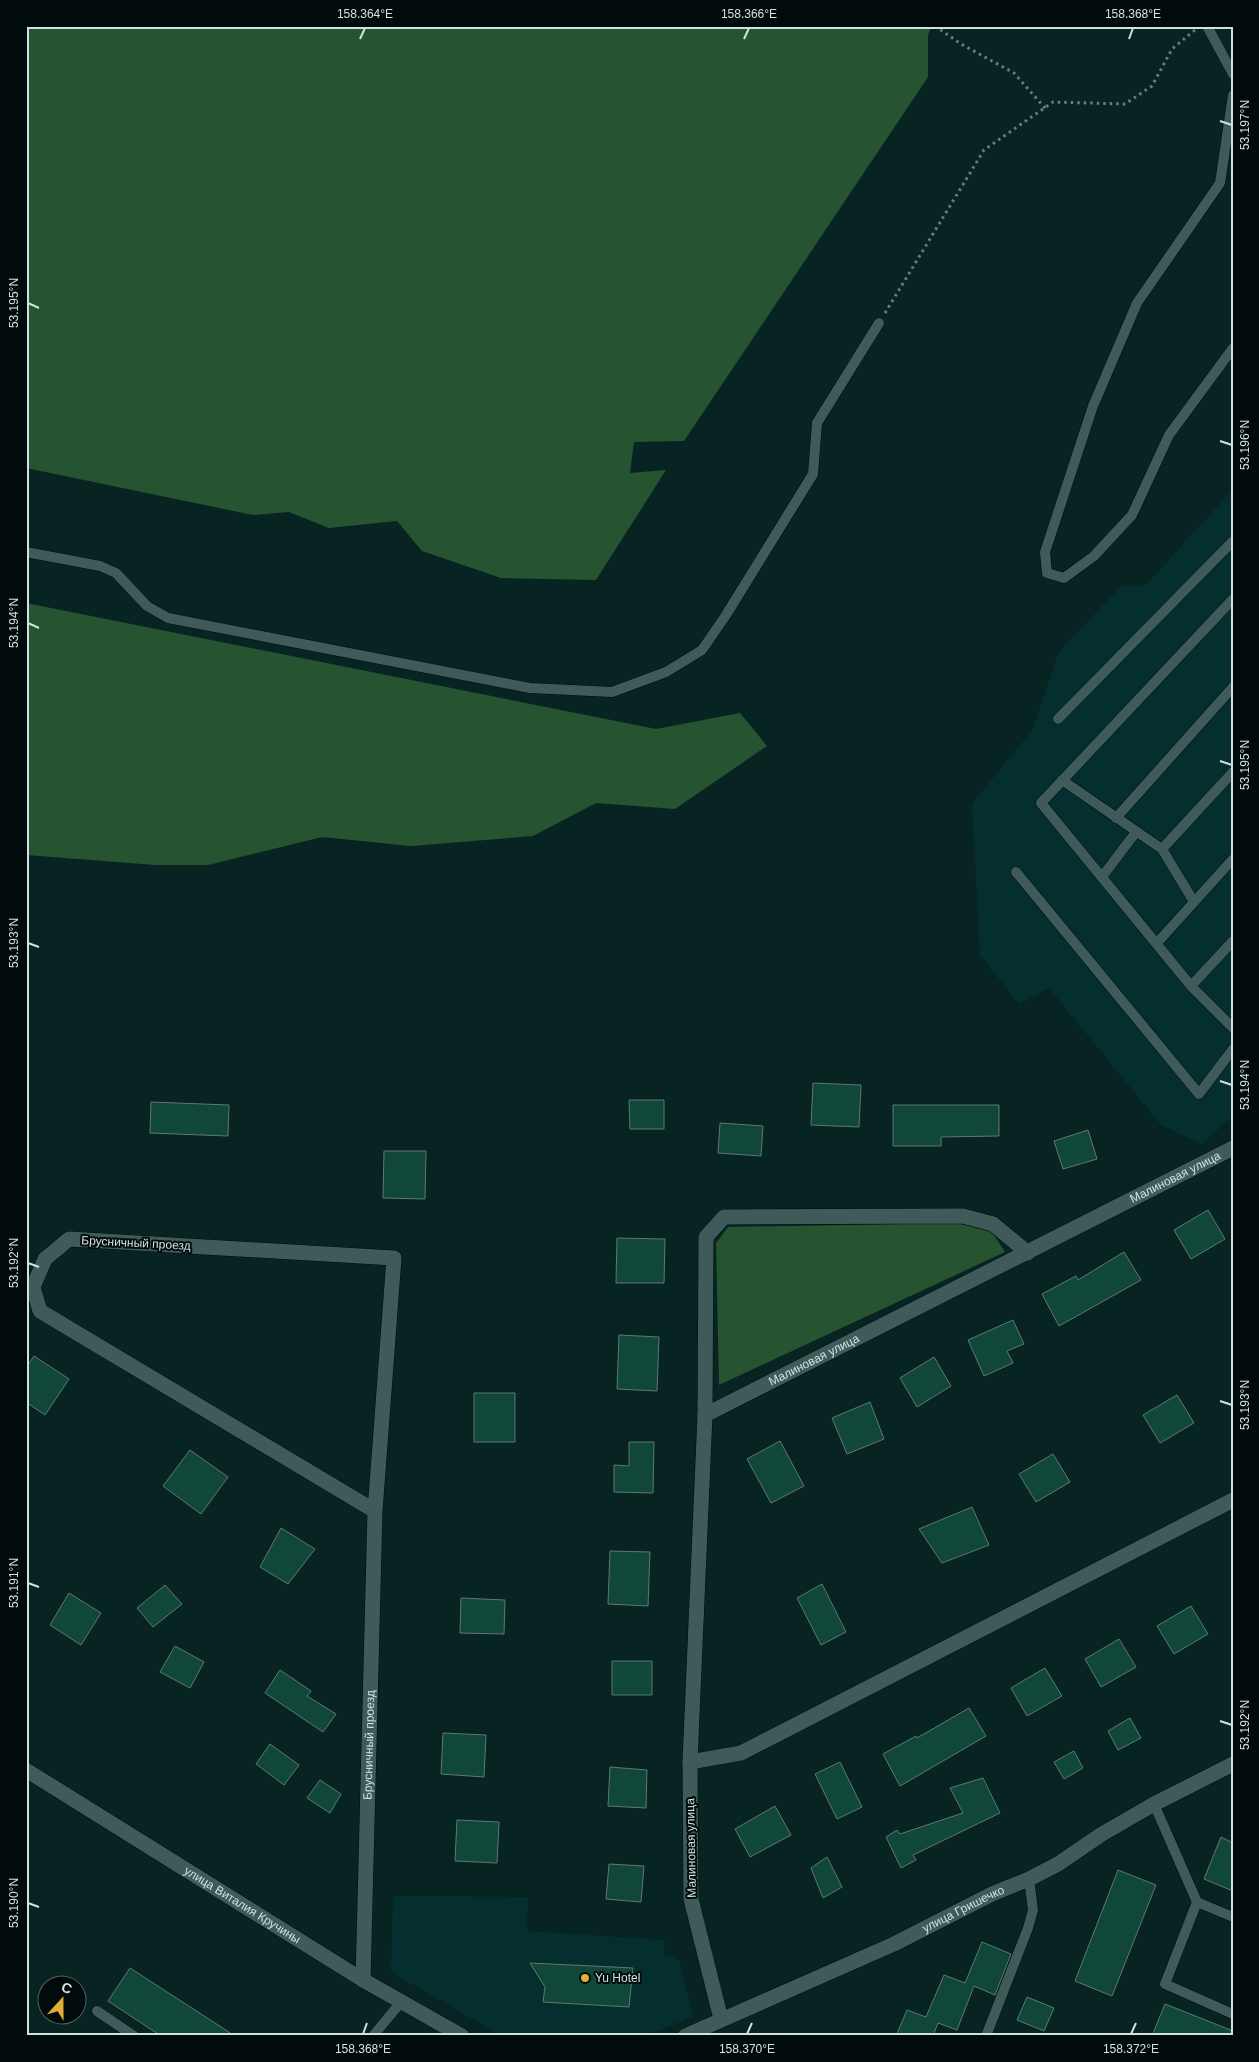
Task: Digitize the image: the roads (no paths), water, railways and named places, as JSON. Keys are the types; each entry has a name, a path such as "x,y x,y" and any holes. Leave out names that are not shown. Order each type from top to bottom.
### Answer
{"street":[{"name":"Малиновая улица","path":"721,2019 691,1899 690,1762 705,1415 1233,1148"},
{"path":"705,1415 706,1237 724,1217 964,1216 993,1224 1028,1253"},
{"name":"Брусничный проезд","path":"363,1980 375,1511 394,1258 69,1239 45,1259 33,1287 40,1311 375,1511"},
{"path":"690,1762 741,1753 1233,1500"},
{"name":"улица Гришечко","path":"684,2036 885,1948 992,1894 1058,1864 1102,1834 1154,1804 1233,1764"},
{"name":"улица Виталия Кручины","path":"26,1770 363,1980 462,2036"}],"lane":[{"path":"1207,26 1233,74"},
{"path":"1233,95 1220,183 1137,303 1090,415 1045,552 1047,573 1064,578 1094,556 1132,515 1169,435 1233,348"},
{"path":"26,552 100,566 116,573 147,606 168,618 530,688 612,692 666,672 702,650 726,615 813,474 817,424 879,323"},
{"path":"1058,719 1233,541"},
{"path":"1233,599 1040,803 1192,986 1233,1028"},
{"path":"1116,818 1233,687"},
{"path":"1162,849 1233,772"},
{"path":"1062,780 1162,849 1194,902"},
{"path":"1102,876 1136,832"},
{"path":"1157,943 1233,859"},
{"path":"1016,872 1198,1094 1233,1049"},
{"path":"1192,986 1233,941"},
{"path":"1154,1804 1197,1902 1233,1917"},
{"path":"986,2036 1028,1928 1032,1910 1029,1878"},
{"path":"1197,1902 1165,1984 1233,2014"},
{"path":"373,2036 401,2002"},
{"path":"97,2011 134,2036"}],"place":[{"name":"Yu Hotel","path":"585,1978"}]}
